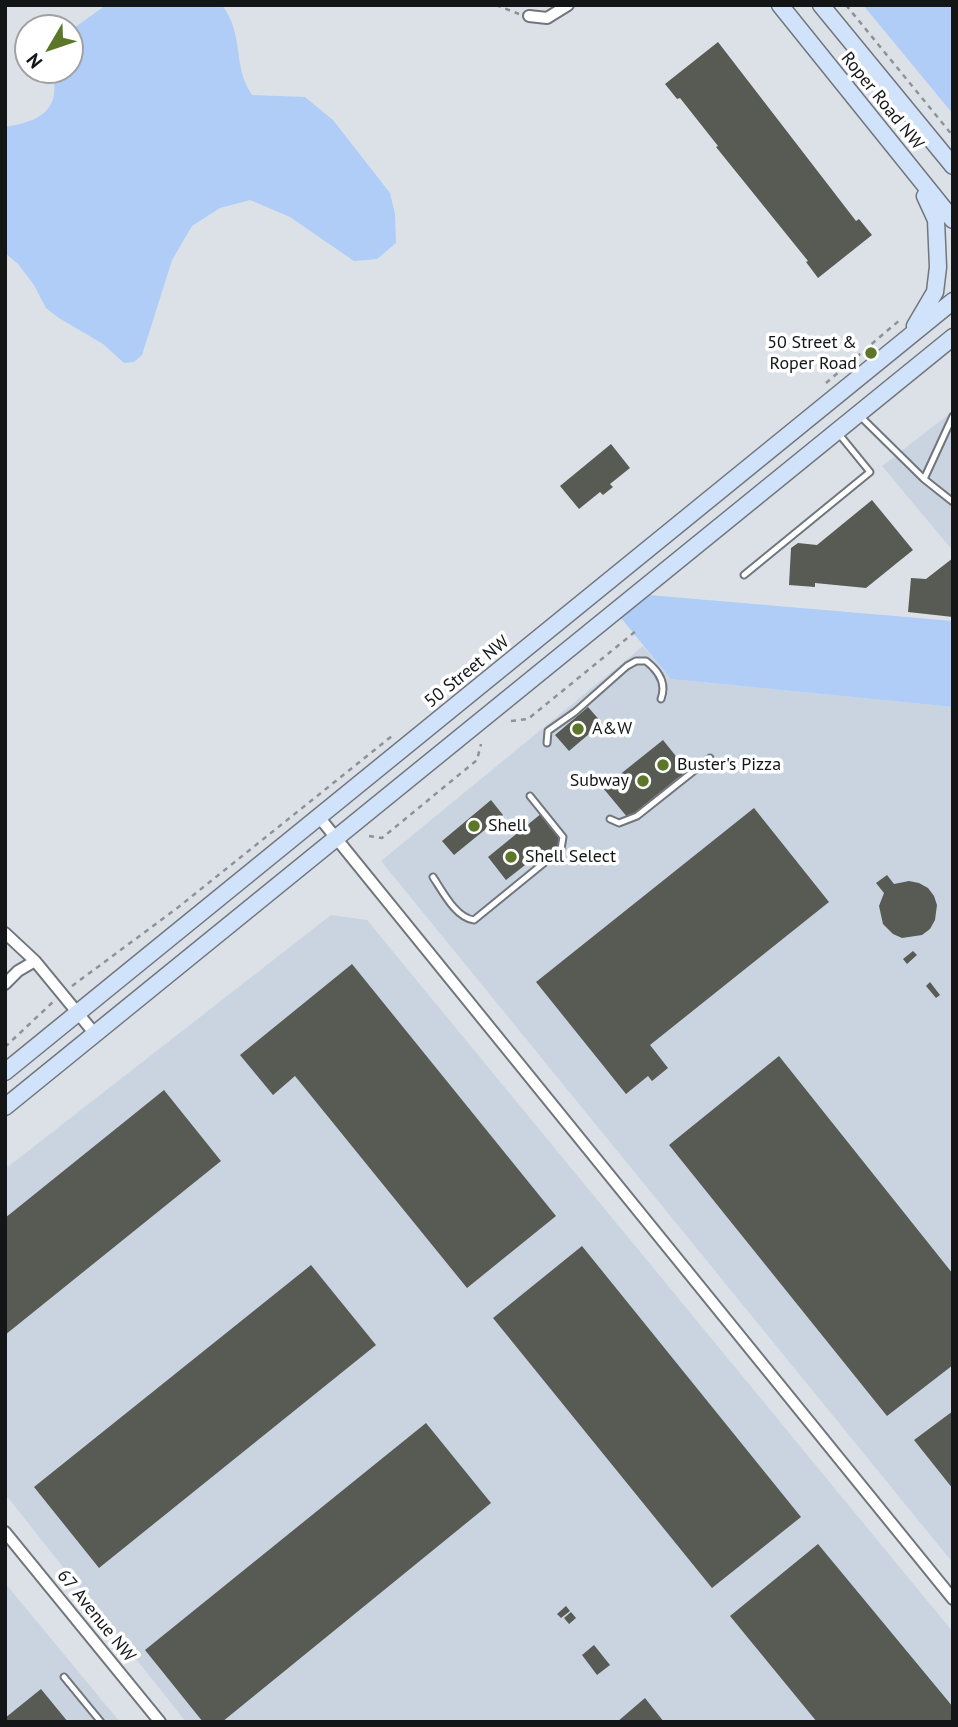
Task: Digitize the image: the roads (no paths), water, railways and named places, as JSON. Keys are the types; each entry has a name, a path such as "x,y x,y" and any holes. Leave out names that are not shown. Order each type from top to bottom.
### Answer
{"main road":[{"name":"Roper Road NW","path":"780,5 953,220"},
{"name":"Roper Road NW","path":"821,5 953,166"},
{"path":"936,145 953,157"},
{"path":"900,345 926,311 935,292 938,267 936,220 914,171"},
{"name":"50 Street NW","path":"5,1072 953,301"},
{"path":"5,1107 953,337"},
{"path":"914,369 953,352"}],"street":[{"path":"530,16 547,18 568,5"},
{"path":"319,817 953,1600"},
{"path":"5,933 35,961 95,1034"},
{"path":"5,984 18,971 35,961"},
{"name":"67 Avenue NW","path":"5,1532 160,1722"}],"lane":[{"path":"858,414 924,479 953,502"},
{"path":"924,479 953,416"},
{"path":"744,575 870,472 837,431"},
{"path":"547,743 546,736 553,727 636,661 646,661 660,675 664,691 662,699"},
{"path":"610,819 619,823 637,817 710,758"},
{"path":"433,877 456,910 464,918 474,920 561,849 563,836 530,796"},
{"path":"64,1677 101,1722"}],"place":[{"name":"50 Street & Roper Road","path":"871,353"},
{"name":"A&W","path":"578,729"},
{"name":"Buster's Pizza","path":"663,765"},
{"name":"Subway","path":"643,781"},
{"name":"Shell","path":"474,826"},
{"name":"Shell Select","path":"511,857"}]}
